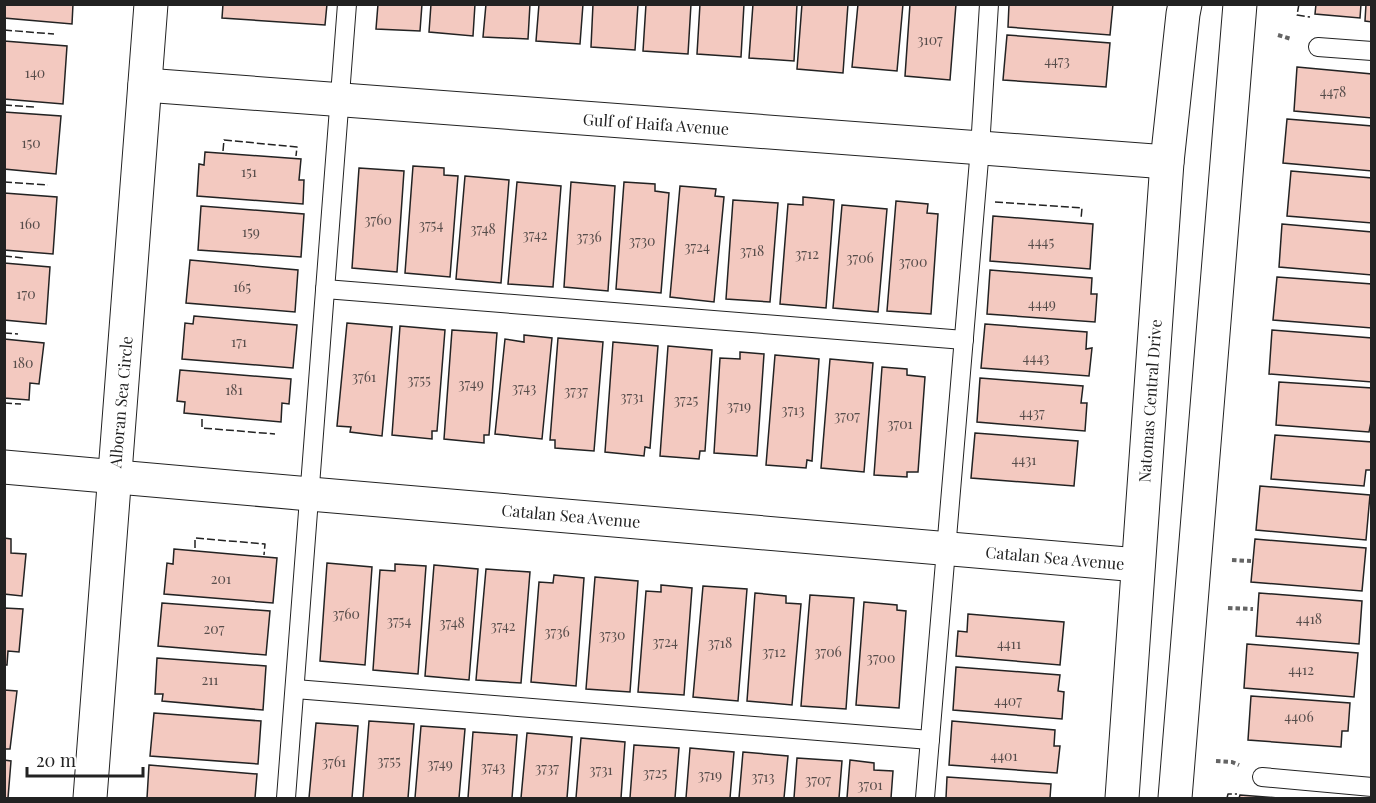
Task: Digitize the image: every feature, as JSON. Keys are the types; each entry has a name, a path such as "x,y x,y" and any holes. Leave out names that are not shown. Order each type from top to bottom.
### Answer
{"street":[{"name":"Alboran Sea Circle","path":"90,798 151,4"},
{"name":"Natomas Central Drive","path":"1122,798 1167,162 1185,4"},
{"path":"1175,798 1240,4"},
{"name":"Gulf of Haifa Avenue","path":"145,85 1167,162"},
{"name":"Catalan Sea Avenue","path":"4,467 1138,565"}],"lane":[{"path":"286,798 347,4"},
{"path":"925,798 980,148 989,4"},
{"path":"1318,47 1371,51"},
{"path":"326,289 963,340"},
{"path":"295,689 930,740"},
{"path":"1262,777 1371,787"}],"path":[{"path":"1232,560 1251,561"},
{"path":"1228,608 1253,609"}],"building":[{"path":"4,4 73,4 72,24 4,18"},
{"path":"223,4 327,4 325,25 222,18"},
{"path":"378,4 422,4 420,31 376,29"},
{"path":"431,4 475,4 473,36 429,32"},
{"path":"486,4 530,4 528,39 483,37"},
{"path":"539,4 583,4 580,44 536,41"},
{"path":"593,4 638,4 635,50 591,47"},
{"path":"646,4 691,4 688,54 643,51"},
{"path":"700,4 744,4 741,57 697,54"},
{"path":"753,4 797,4 794,61 749,58"},
{"path":"802,4 848,4 843,73 797,69"},
{"path":"858,4 903,4 897,71 852,67"},
{"path":"910,4 956,4 950,80 905,76"},
{"path":"1009,4 1113,4 1110,35 1008,27"},
{"path":"1316,4 1361,4 1360,18 1315,14"},
{"path":"1366,4 1372,4 1372,22 1365,21"},
{"path":"1007,35 1110,43 1106,87 1003,80"},
{"path":"4,41 67,46 63,104 4,99"},
{"path":"1297,67 1372,74 1372,118 1294,111"},
{"path":"4,112 61,116 56,174 4,169"},
{"path":"1287,119 1372,126 1372,171 1283,163"},
{"path":"205,152 301,159 299,180 304,180 303,204 197,196 199,164 204,165"},
{"path":"413,166 444,168 444,175 458,176 450,277 405,273"},
{"path":"359,168 404,171 397,272 352,268"},
{"path":"1291,171 1372,178 1372,223 1287,216"},
{"path":"465,176 509,180 501,283 456,279"},
{"path":"517,182 561,186 553,287 508,284"},
{"path":"571,182 615,186 608,291 564,287"},
{"path":"624,182 655,184 655,191 669,193 661,293 616,289"},
{"path":"680,186 716,189 715,196 724,197 714,302 670,297"},
{"path":"4,193 57,197 53,254 4,250"},
{"path":"803,197 834,200 826,308 780,304 788,204 803,205"},
{"path":"733,200 778,203 770,302 726,299"},
{"path":"896,201 928,204 927,213 938,214 931,314 887,311"},
{"path":"842,205 887,209 878,312 833,308"},
{"path":"201,206 304,214 301,257 198,250"},
{"path":"993,216 1093,224 1090,269 990,261"},
{"path":"1282,224 1372,232 1372,275 1279,267"},
{"path":"190,260 298,270 295,312 186,303"},
{"path":"4,263 50,267 46,324 4,320"},
{"path":"990,270 1092,278 1091,294 1097,294 1095,322 987,314"},
{"path":"1277,277 1372,284 1372,328 1273,320"},
{"path":"194,316 297,325 293,368 182,359 185,323 193,324"},
{"path":"347,323 392,327 382,436 350,432 351,427 337,426"},
{"path":"985,324 1087,332 1086,349 1092,348 1089,376 981,368"},
{"path":"400,326 445,330 437,431 432,431 432,439 392,435"},
{"path":"452,330 497,333 489,435 484,435 484,443 444,439"},
{"path":"1272,330 1372,338 1372,382 1269,374"},
{"path":"524,335 552,338 542,439 495,434 505,339 524,342"},
{"path":"558,338 603,342 594,451 555,448 555,440 550,440"},
{"path":"4,339 44,343 39,384 30,383 29,400 4,398"},
{"path":"613,342 658,346 650,448 645,447 644,456 605,452"},
{"path":"668,346 712,350 705,451 700,451 699,459 660,456"},
{"path":"740,352 764,354 757,456 714,453 720,358 740,359"},
{"path":"775,355 819,359 812,461 807,460 806,468 766,465"},
{"path":"830,359 873,363 864,472 821,468"},
{"path":"882,367 907,369 907,375 925,377 918,472 907,472 907,477 874,475"},
{"path":"180,370 291,379 289,404 282,403 281,422 184,413 185,402 177,401"},
{"path":"980,378 1083,386 1081,403 1087,403 1085,431 977,422"},
{"path":"1279,382 1372,388 1372,417 1369,432 1276,425"},
{"path":"975,433 1078,441 1074,486 971,478"},
{"path":"1275,435 1372,442 1372,470 1366,470 1364,486 1271,479"},
{"path":"1260,486 1370,495 1366,540 1256,530"},
{"path":"4,538 11,539 11,553 26,554 22,596 4,594"},
{"path":"1255,539 1366,548 1362,591 1251,582"},
{"path":"174,549 277,558 273,603 164,594 167,563 173,564"},
{"path":"327,563 372,567 365,665 320,661"},
{"path":"395,564 426,566 418,674 373,670 380,570 395,571"},
{"path":"434,565 478,569 469,680 425,676"},
{"path":"486,569 530,572 521,683 476,680"},
{"path":"554,575 584,578 576,686 531,682 539,582 553,583"},
{"path":"595,577 638,581 630,692 586,689"},
{"path":"661,585 692,588 684,695 638,692 646,591 661,592"},
{"path":"703,586 747,589 738,701 693,697"},
{"path":"755,593 786,596 786,603 801,604 792,705 747,701"},
{"path":"1259,593 1362,601 1359,644 1256,636"},
{"path":"810,595 854,598 846,709 801,706"},
{"path":"864,602 897,605 897,610 906,611 899,708 856,705"},
{"path":"162,603 270,611 266,655 158,646"},
{"path":"4,608 23,609 19,652 8,651 7,665 4,665"},
{"path":"968,614 1064,622 1060,665 956,656 958,631 967,632"},
{"path":"1247,644 1358,653 1354,697 1244,688"},
{"path":"157,658 266,666 263,710 162,701 163,694 155,694"},
{"path":"956,667 1060,675 1058,691 1064,692 1062,719 953,710"},
{"path":"4,690 17,691 10,749 4,749"},
{"path":"1251,696 1350,703 1348,731 1342,731 1341,747 1248,740"},
{"path":"154,713 261,721 258,764 150,756"},
{"path":"369,721 414,724 408,798 363,798"},
{"path":"952,721 1055,730 1054,746 1060,746 1057,773 949,765"},
{"path":"316,723 358,726 352,798 309,798"},
{"path":"421,726 465,729 459,798 415,798"},
{"path":"473,732 517,735 512,798 468,798"},
{"path":"527,733 572,737 567,798 521,798"},
{"path":"581,738 625,742 621,798 576,798"},
{"path":"634,745 679,748 675,798 630,798"},
{"path":"690,748 734,752 730,798 686,798"},
{"path":"743,752 788,756 784,798 739,798"},
{"path":"797,758 842,761 839,798 794,798"},
{"path":"4,760 11,761 8,798 4,798"},
{"path":"850,760 874,763 874,770 893,771 891,798 847,798"},
{"path":"149,765 257,774 255,798 147,798"},
{"path":"947,777 1051,784 1050,798 946,798"},
{"path":"1240,795 1278,798 1239,798"}],"fence":[{"path":"1299,4 1297,15 1310,17"},
{"path":"4,30 54,34"},
{"path":"4,105 35,107"},
{"path":"223,151 224,140 297,147 296,156"},
{"path":"4,182 48,185"},
{"path":"995,202 1082,208 1081,219"},
{"path":"4,256 24,258"},
{"path":"4,333 18,334"},
{"path":"4,403 21,404"},
{"path":"202,419 202,428 275,434"},
{"path":"195,548 195,538 265,544 264,555"},
{"path":"1227,798 1228,794 1237,794"}]}
